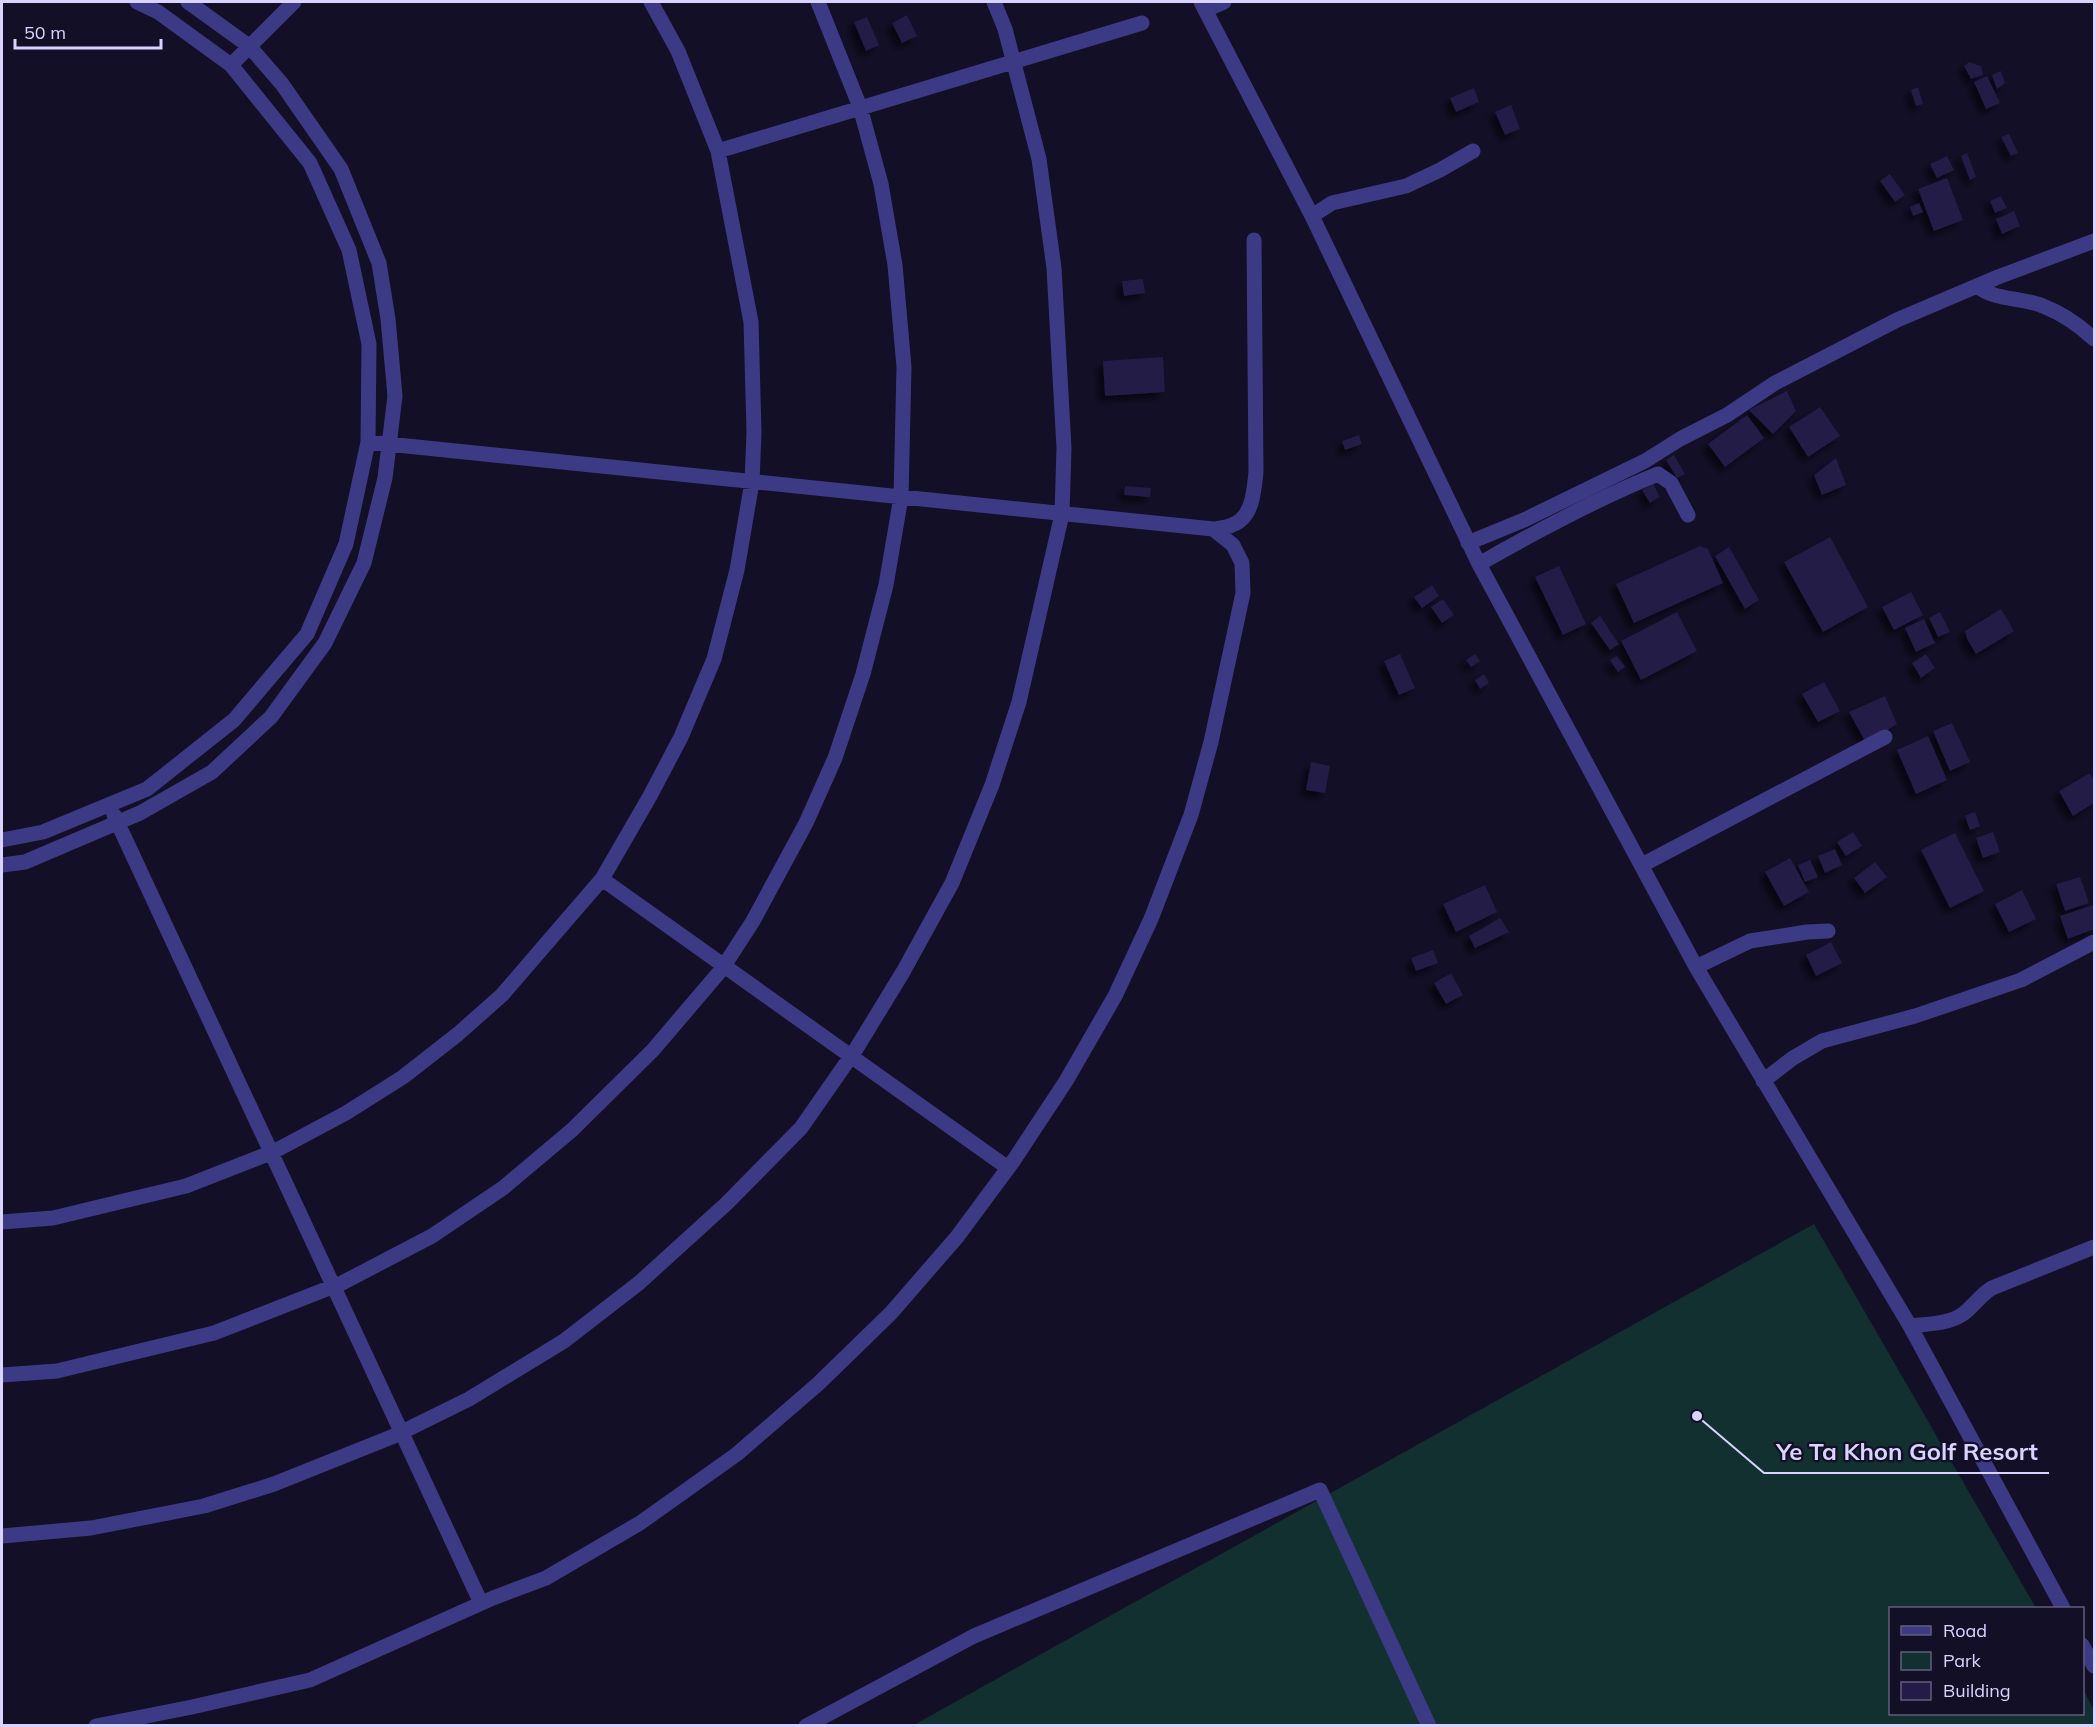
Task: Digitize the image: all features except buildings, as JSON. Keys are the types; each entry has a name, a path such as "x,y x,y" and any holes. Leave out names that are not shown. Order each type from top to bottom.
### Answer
{"street":[{"path":"2,840 43,832 147,789 234,720 307,634 346,544 368,442 369,344 349,250 310,163 231,65 158,12 137,2"},
{"path":"2,865 25,862 118,823 212,772 271,717 326,643 364,563 385,478 395,396 388,319 379,263 341,169 282,84 249,46 188,2"},
{"path":"231,65 294,2"},
{"path":"2,1222 54,1218 186,1186 273,1152 346,1113 402,1077 458,1035 502,995 602,879 650,796 681,737 714,659 737,570 752,482 754,432 751,322 718,151 678,51 651,2"},
{"path":"2,1375 57,1371 214,1333 342,1282 441,1230 502,1188 572,1130 653,1050 722,969 753,921 806,823 835,758 863,674 886,585 901,497 904,367 895,265 881,184 860,107 818,2"},
{"path":"2,1536 91,1528 204,1506 274,1484 394,1436 469,1400 564,1341 639,1283 726,1204 801,1128 856,1049 903,972 952,883 992,785 1018,702 1062,514 1064,448 1054,268 1039,159 1005,29 994,2"},
{"path":"1224,2 1203,6 1312,216 1468,543 1696,967 1910,1326 2062,1607"},
{"path":"718,151 1142,22"},
{"path":"1312,216 1332,203 1406,186 1473,151"},
{"path":"368,442 1213,529 1234,525 1245,516 1253,497 1256,472 1254,240"},
{"path":"1468,543 1524,520 1646,461 1680,440 1727,416 1775,383 1897,320 2094,241"},
{"path":"1977,286 1985,293 2043,306 2060,314 2094,339"},
{"path":"1479,564 1522,539 1658,474 1671,483 1688,515"},
{"path":"96,1725 192,1707 310,1680 480,1603 546,1578 640,1523 737,1454 818,1384 891,1313 957,1237 1008,1168 1066,1082 1114,996 1151,918 1191,815 1211,741 1243,593 1242,563 1233,545 1213,529"},
{"path":"1641,865 1885,737"},
{"path":"110,804 480,1603"},
{"path":"602,879 1008,1168"},
{"path":"1696,967 1750,941 1828,931"},
{"path":"1763,1081 1792,1058 1822,1041 1915,1016 2021,980 2094,942"},
{"path":"1910,1326 1942,1322 1962,1316 1982,1294 1992,1288 2094,1247"},
{"path":"806,1725 974,1636 1320,1490 1429,1725"},
{"path":"2084,1648 2094,1666"}],"green space":[{"path":"1814,1224 2035,1607 1889,1607 1889,1715 2084,1715 2084,1691 2094,1710 2094,1726 912,1726"}],"place":[{"name":"Ye Ta Khon Golf Resort","path":"1697,1416"}]}
